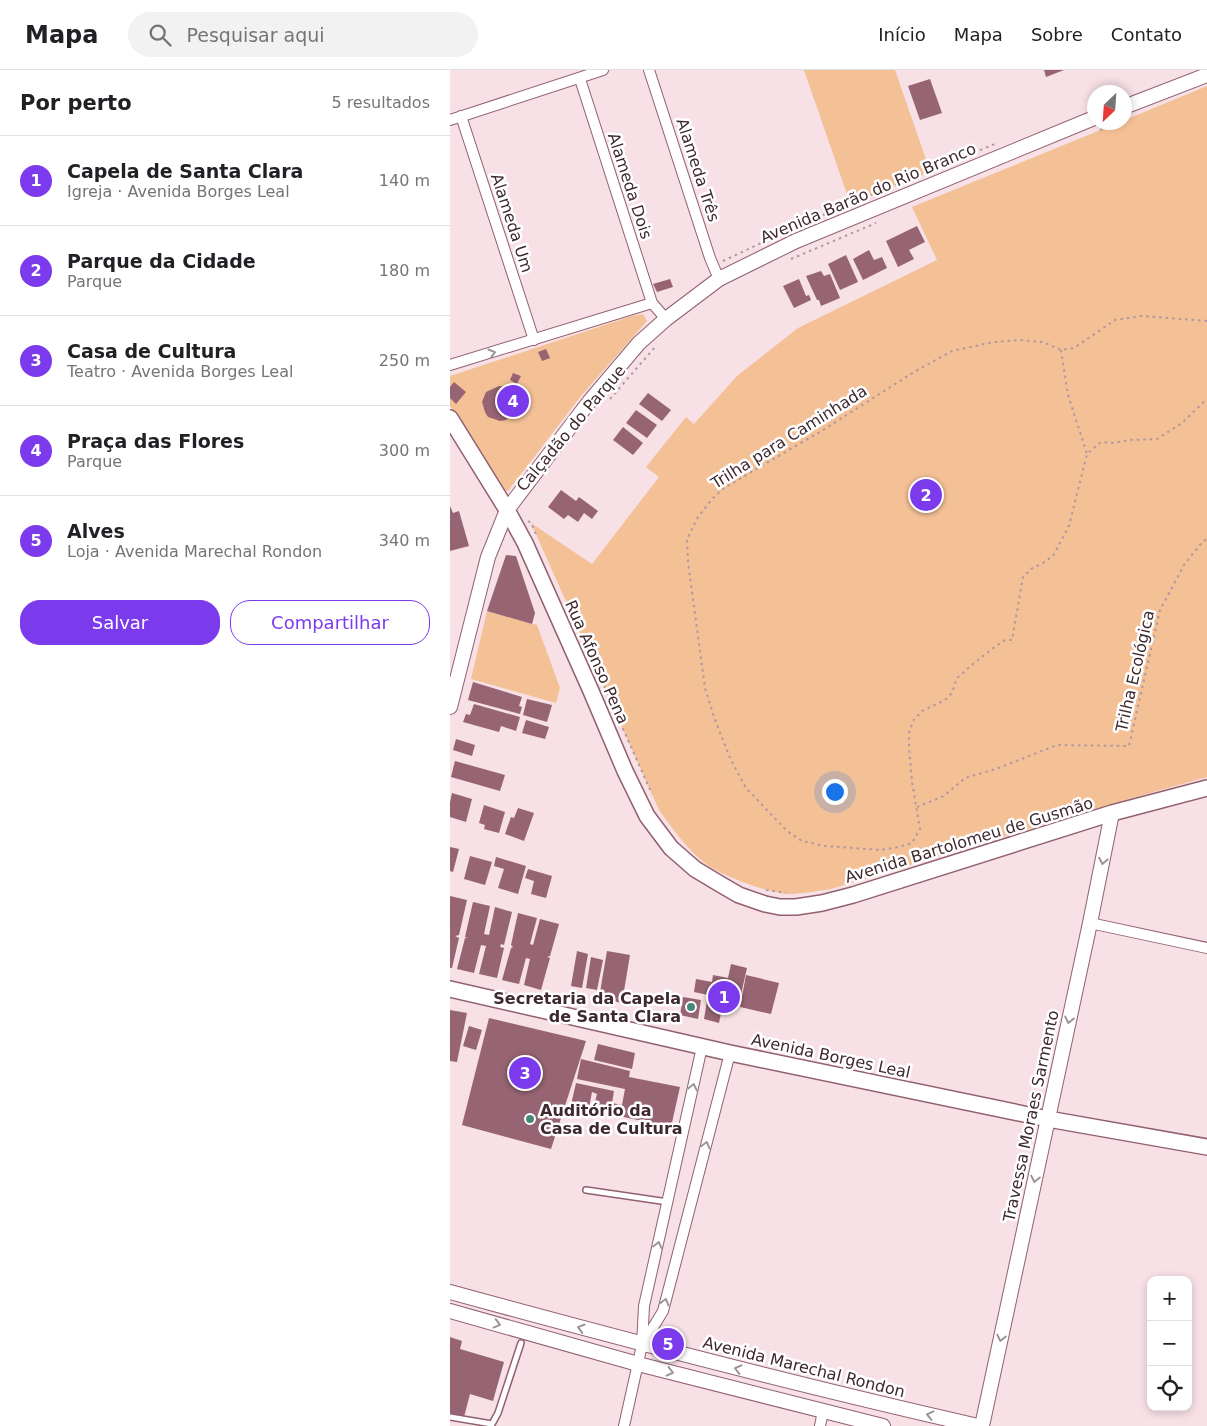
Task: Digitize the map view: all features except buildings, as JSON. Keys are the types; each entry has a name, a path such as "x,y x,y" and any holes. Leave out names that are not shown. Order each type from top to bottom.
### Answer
{"main road":[{"name":"Rua Afonso Pena","path":"450,418 507,510 525,543 625,771 647,816 671,848 695,869 739,895"},
{"name":"Avenida Bartolomeu de Gusmão","path":"739,895 780,907 796,907 822,903 853,895 1112,813 1207,788"},
{"name":"Avenida Borges Leal","path":"450,989 702,1047 1048,1120 1207,1147"}],"street":[{"path":"450,120 603,70"},
{"name":"Alameda Três","path":"649,70 707,248 719,279"},
{"path":"1132,104 1207,75"},
{"name":"Alameda Dois","path":"580,79 652,303"},
{"name":"Alameda Um","path":"461,116 534,340"},
{"name":"Avenida Barão do Rio Branco","path":"450,707 488,557 507,510 589,402 639,343 666,319 719,279 796,240 1087,128"},
{"path":"450,365 652,303 666,319"},
{"name":"Travessa Moraes Sarmento","path":"982,1426 1112,813"},
{"path":"1090,923 1207,948"},
{"path":"624,1426 642,1345 644,1306 702,1047"},
{"path":"642,1345 663,1311 730,1053"},
{"name":"Avenida Marechal Rondon","path":"450,1292 642,1345 872,1402 978,1426"},
{"path":"450,1311 638,1364 883,1426"},
{"path":"766,1396 770,1377"},
{"path":"867,1422 872,1402"},
{"path":"820,1426 823,1411"}],"lane":[{"path":"586,1190 668,1202"},
{"path":"450,1417 492,1424 498,1413 521,1343"}],"path":[{"path":"784,262 878,222"},
{"path":"1207,321 1142,316 1115,320 1074,348 1061,350 1068,395 1087,454 1101,442 1114,443 1128,440 1157,439 1182,423 1207,399"},
{"name":"Trilha para Caminhada","path":"1061,350 1043,342 1019,340 994,342 952,352 914,372 823,430 724,488 712,499 698,517 687,539 688,562 705,688 730,758 746,788 787,831 802,841 826,846 881,850 912,843 920,829 912,782 909,733 913,721 922,711 945,700 952,693 957,678 974,663 1005,640 1012,640 1023,578 1031,569 1043,564 1053,556 1069,526 1087,454"},
{"name":"Calçadão do Parque","path":"606,403 660,341"},
{"name":"Calçadão do Parque","path":"525,519 531,523 539,540"},
{"name":"Trilha Ecológica","path":"917,807 944,796 964,778 996,769 1057,745 1129,746 1160,610 1184,565 1207,538"},
{"path":"589,651 655,801"},
{"path":"765,889 792,894"}],"shaded area":[{"path":"804,70 895,70 930,171 850,203"},
{"path":"1207,86 1207,777 1111,804 831,889 793,894 783,893 744,883 719,872 695,854 659,810 531,523 592,564 659,477 646,467 686,417 694,424 737,376 798,328 937,260 912,207 1101,130 1132,130 1132,117"},
{"path":"643,314 647,321 581,396 508,491 505,490 450,406 450,376"},
{"path":"487,611 537,625 560,688 556,703 471,679"}],"place":[{"name":"Praça das Flores","path":"513,401"},
{"name":"Parque da Cidade","path":"926,495"},
{"name":"Capela de Santa Clara","path":"724,997"},
{"name":"Secretaria da Capela de Santa Clara","path":"691,1007"},
{"name":"Casa de Cultura","path":"525,1073"},
{"name":"Auditório da Casa de Cultura","path":"530,1119"},
{"name":"Alves","path":"668,1344"}]}
